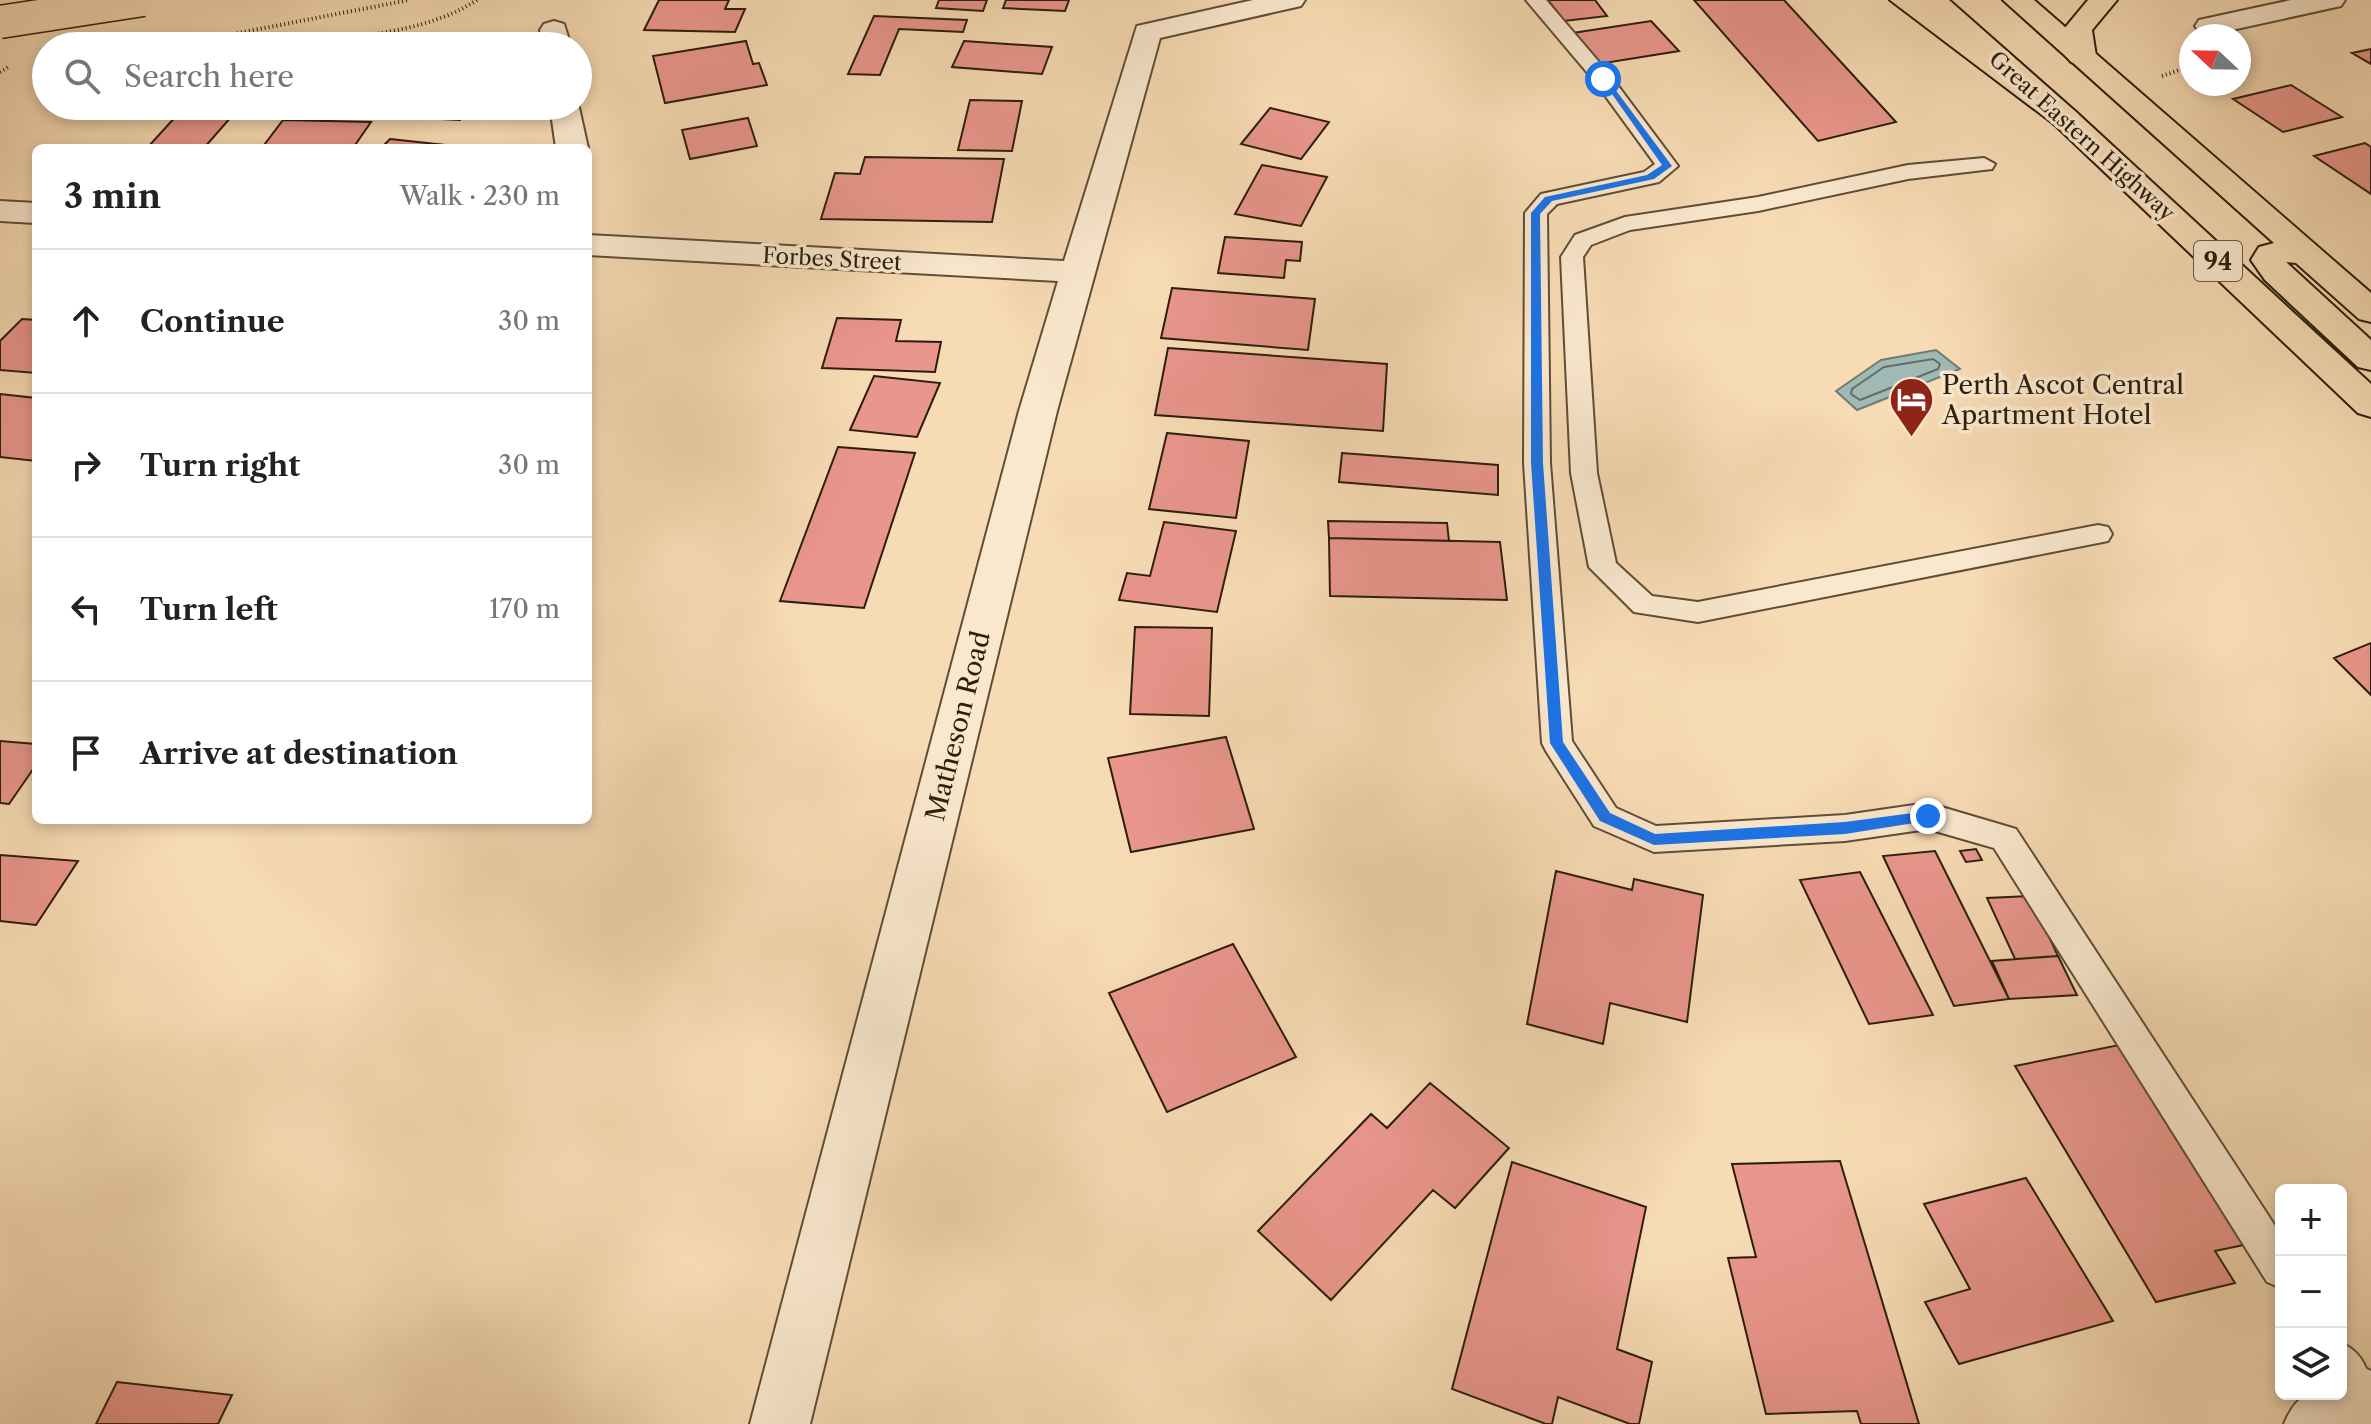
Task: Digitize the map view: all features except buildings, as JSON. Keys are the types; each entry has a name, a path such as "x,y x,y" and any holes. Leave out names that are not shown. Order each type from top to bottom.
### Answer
{"highway":[{"path":"0,22 143,0"},
{"path":"1904,0 2065,118"},
{"name":"Great Eastern Highway","path":"1932,0 2065,118 2371,405"},
{"name":"94","path":"2017,0 2371,311"},
{"path":"2081,56 2078,29 2103,0"},
{"name":"94","path":"2309,255 2282,251 2271,254 2268,260 2277,273 2371,359"}],"street":[{"name":"Matheson Road","path":"780,1424 1076,272 1147,32 1291,0"},
{"path":"2218,24 2331,0"},
{"path":"567,120 571,144"},
{"path":"0,211 32,213"},
{"name":"Forbes Street","path":"592,245 1076,272"}],"lane":[{"path":"1536,0 1603,79 1667,166 1651,177 1549,199 1536,213 1537,463 1557,743 1605,817 1654,839 1845,828 1928,816 2005,838 2275,1260"},
{"path":"1984,164 1908,172 1758,204 1625,224 1583,240 1572,257 1583,458 1603,567 1644,605 1698,612 2098,534"}],"path":[{"path":"244,32 409,0"},
{"path":"364,32 442,18 467,9 477,0"},
{"path":"2159,77 2179,70"}],"water":[{"path":"1936,350 1960,369 1857,410 1836,391 1881,360"}],"place":[{"name":"Perth Ascot Central Apartment Hotel","path":"1911,439"}],"route":[{"path":"1603,79 1667,166 1651,177 1549,199 1536,213 1537,463 1557,743 1605,817 1654,839 1845,828 1928,816"}]}
